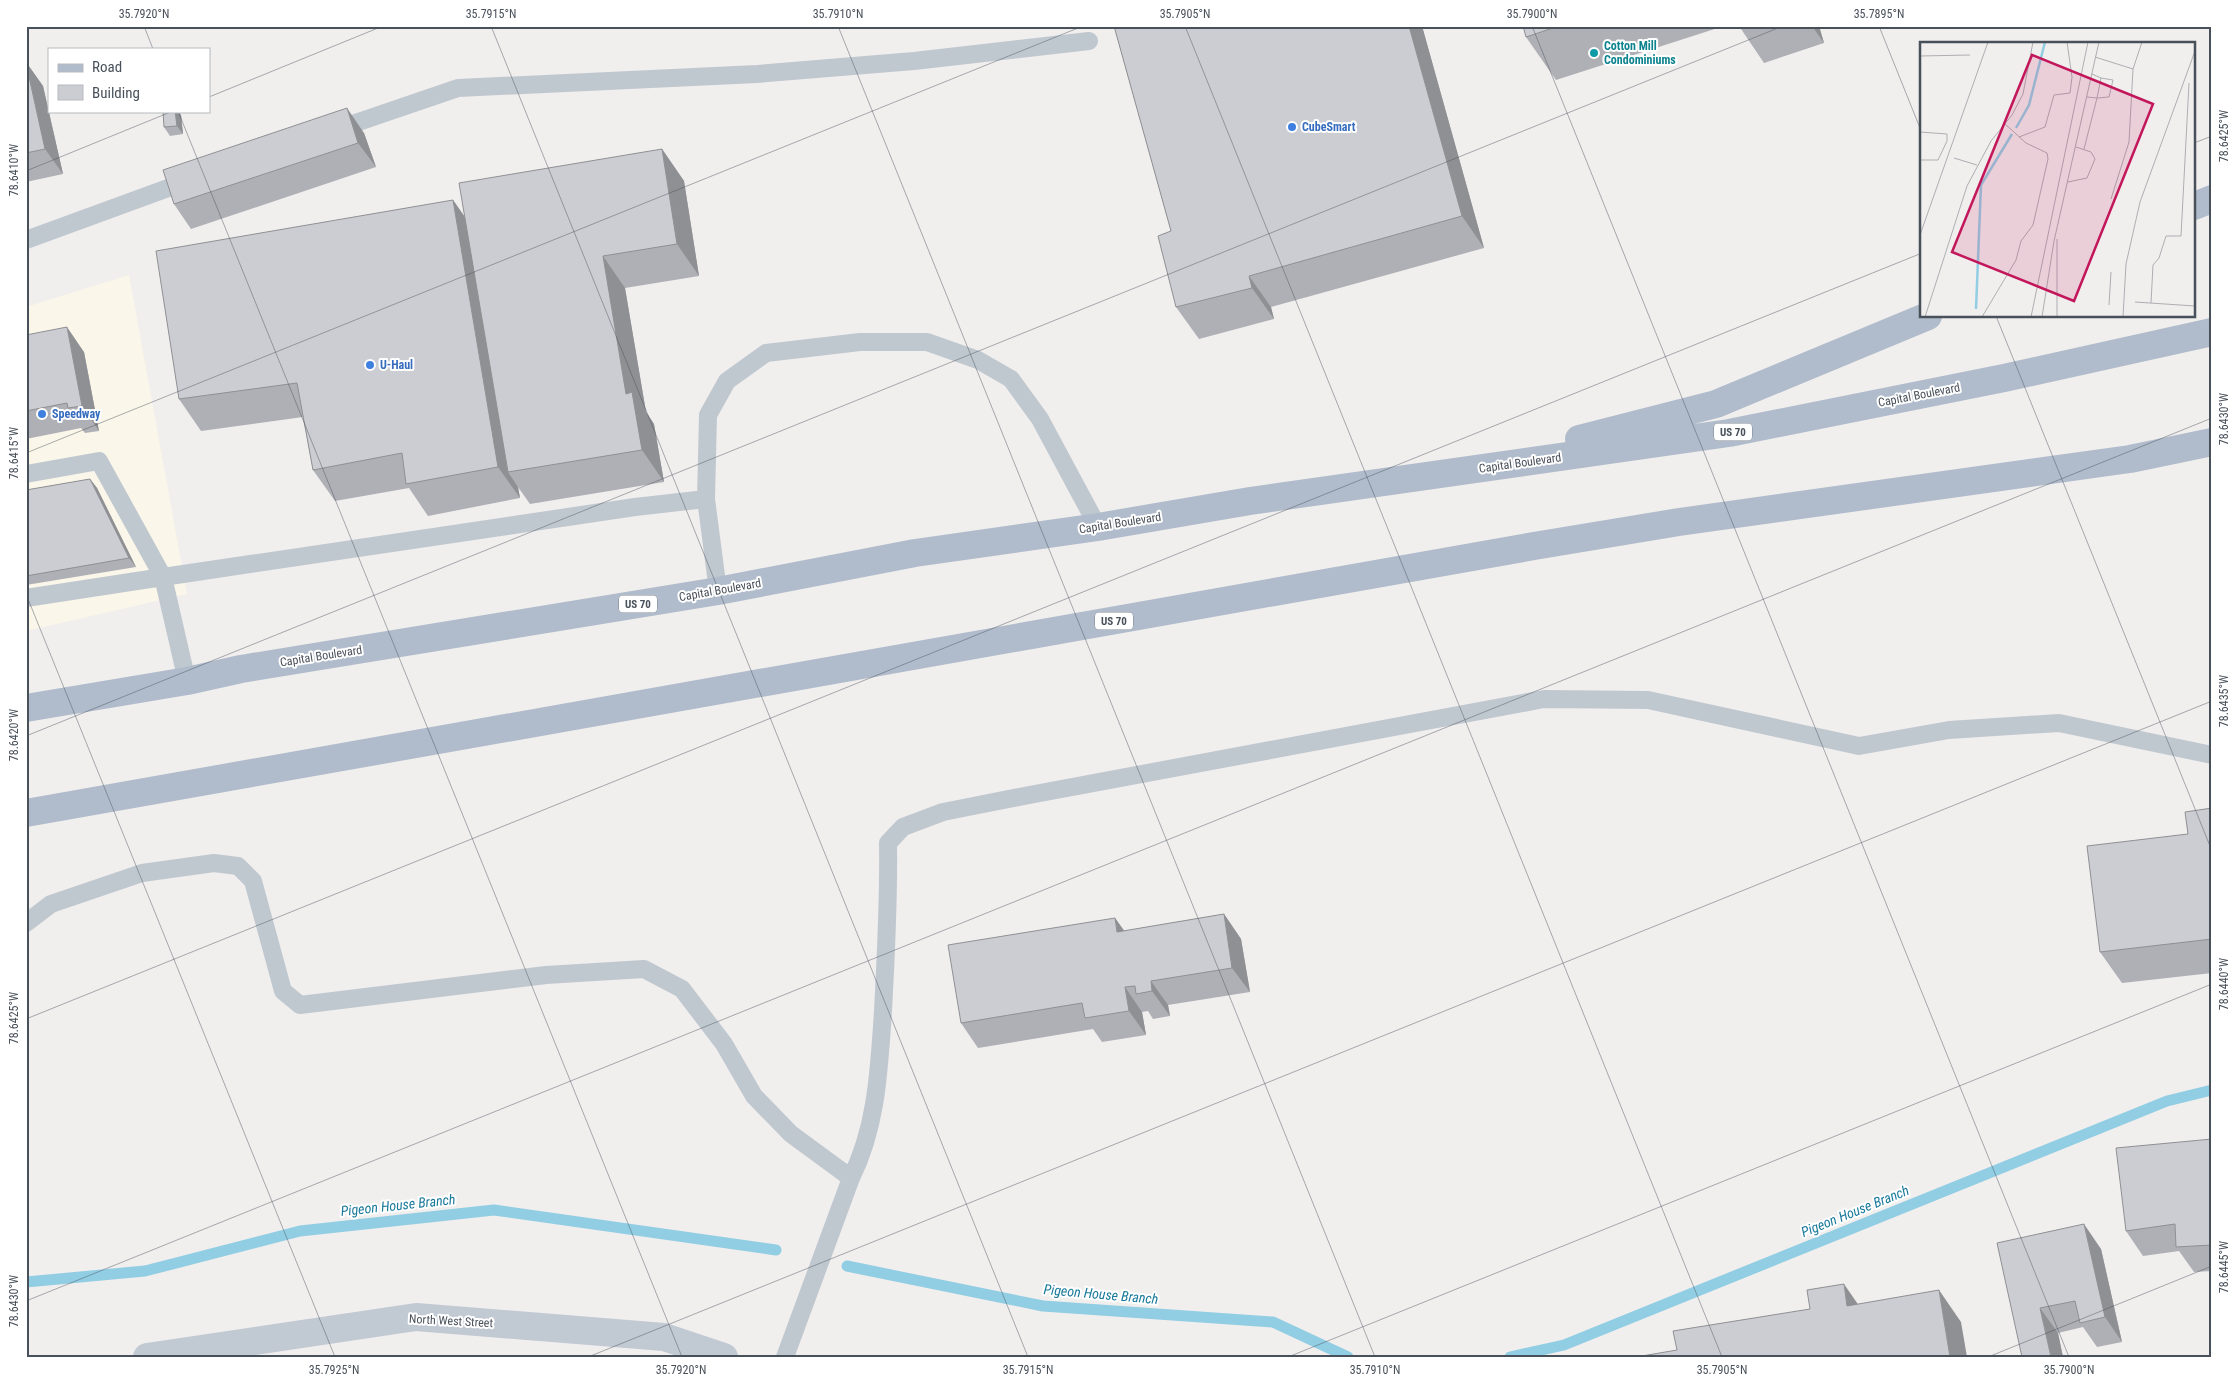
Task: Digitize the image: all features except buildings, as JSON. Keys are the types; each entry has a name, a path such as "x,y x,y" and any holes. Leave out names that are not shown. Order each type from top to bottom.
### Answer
{"main road":[{"path":"2196,205 2212,198"},
{"path":"1402,480 1458,471 1716,404 1923,318"},
{"name":"Capital Boulevard","path":"26,708 187,681 241,669 718,591 915,553 1098,527 1250,501 1729,433 2004,378 2212,332"},
{"name":"US 70","path":"26,813 1524,548 1679,522 2130,459 2212,442"}],"street":[{"name":"North West Street","path":"147,1357 416,1317 664,1338 724,1357"}],"lane":[{"path":"319,136 458,88 757,74 914,61 1090,41"},
{"path":"26,240 209,174"},
{"path":"718,591 706,499 708,415 727,381 766,353 860,342 927,342 978,360 1011,378 1040,419 1098,527"},
{"path":"26,474 99,461 163,577 187,681"},
{"path":"47,470 56,486"},
{"path":"34,593 101,579 163,577 706,499"},
{"path":"785,1357 851,1178 863,1154 878,1089 889,915 888,844 903,826 943,812 1544,699 1648,700 1859,746 1949,730 2059,723 2212,755"},
{"path":"26,924 51,904 142,873 214,863 238,866 253,881 284,992 300,1005 546,975 644,969 682,989 724,1044 754,1096 791,1134 851,1178"}],"shaded area":[{"path":"129,275 187,594 26,631 26,307"}],"waterway":[{"name":"Pigeon House Branch","path":"1510,1357 1564,1345 2167,1101 2212,1090"},
{"name":"Pigeon House Branch","path":"26,1282 145,1271 300,1231 494,1210 776,1250"},
{"name":"Pigeon House Branch","path":"847,1266 1043,1306 1273,1322 1348,1357"}],"place":[{"name":"Cotton Mill Condominiums","path":"1594,53"},
{"name":"CubeSmart","path":"1292,127"},
{"name":"U-Haul","path":"370,365"},
{"name":"Speedway","path":"42,414"}]}
